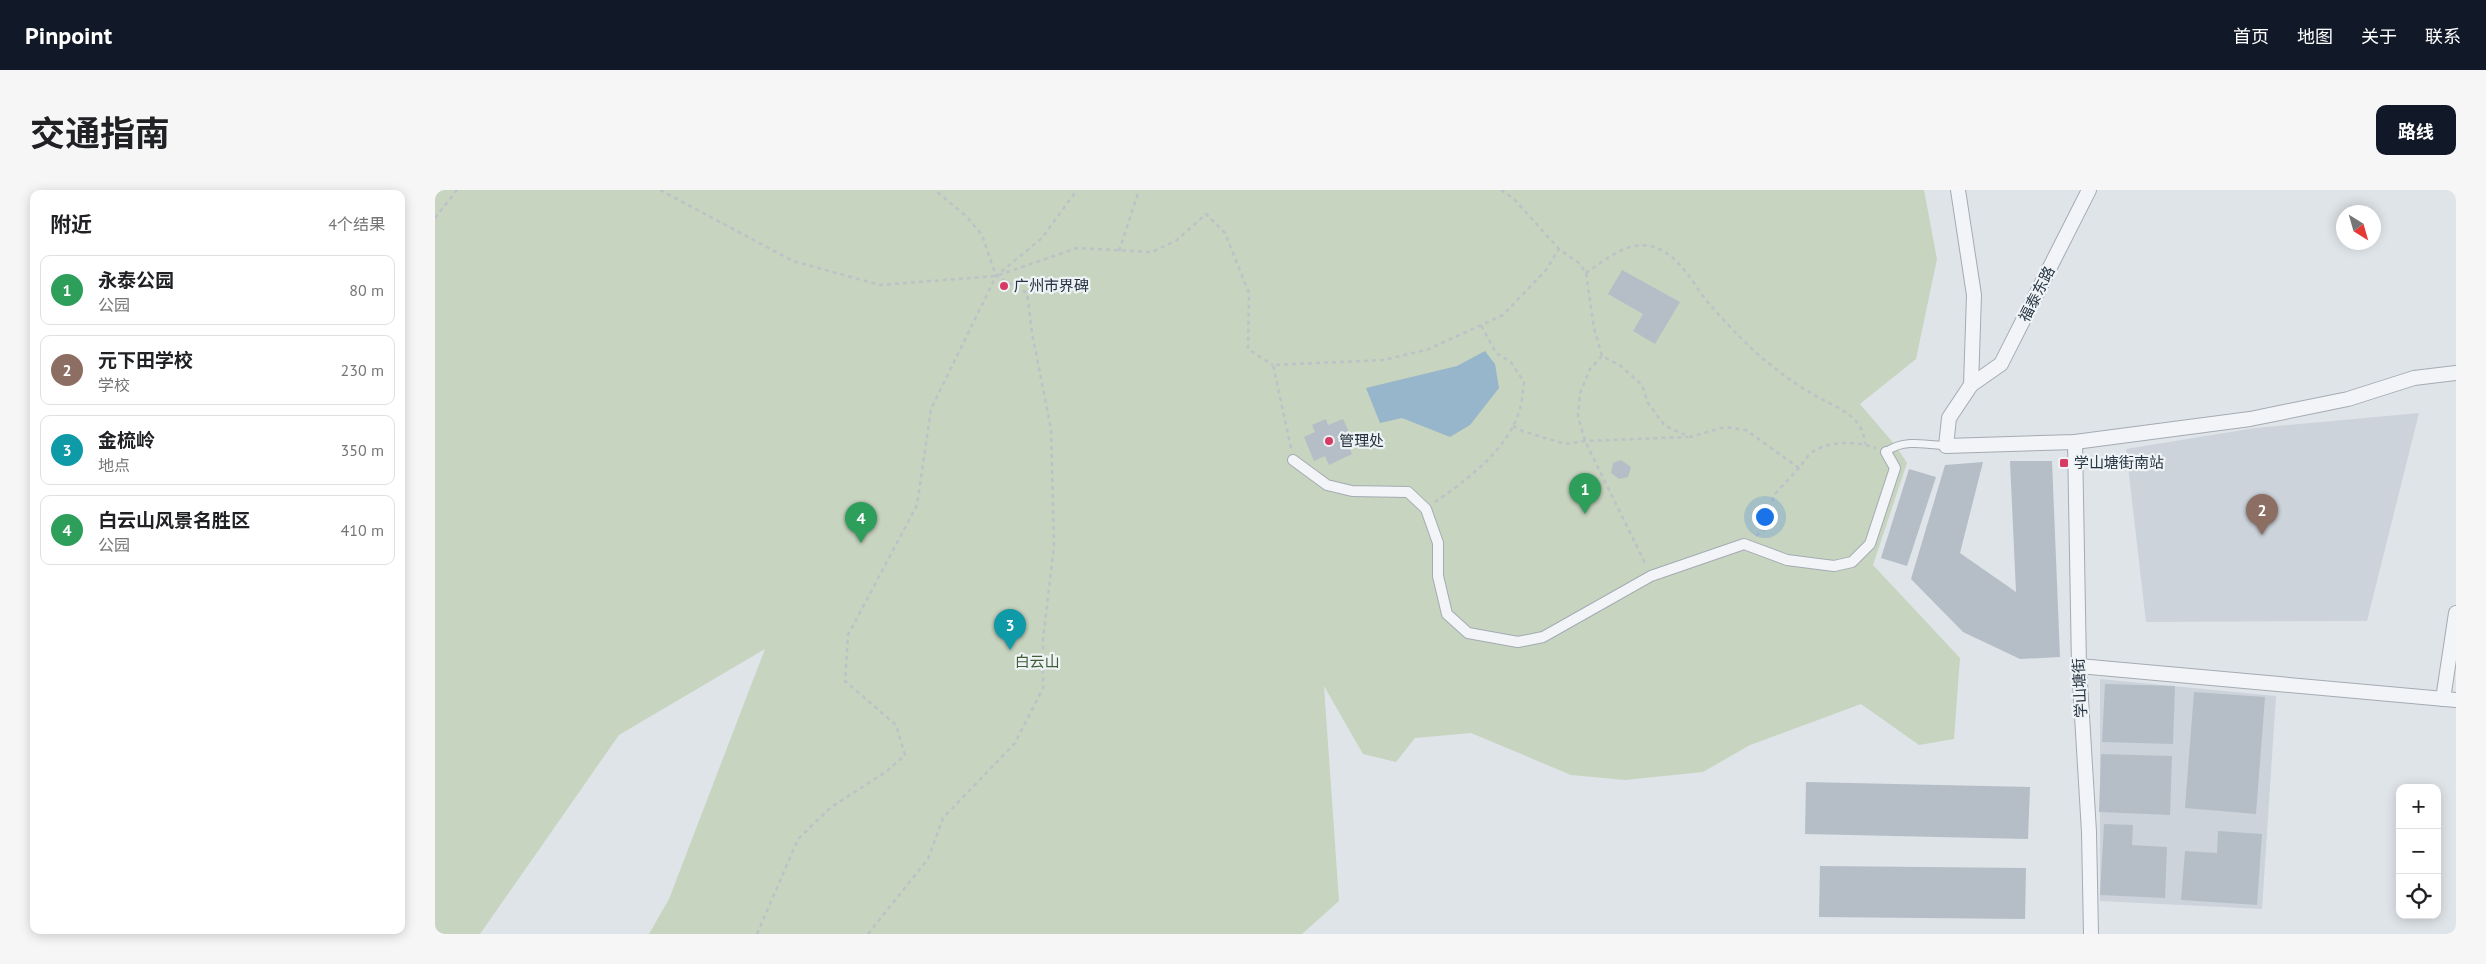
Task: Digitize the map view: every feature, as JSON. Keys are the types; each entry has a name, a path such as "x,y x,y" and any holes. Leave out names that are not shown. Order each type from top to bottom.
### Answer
{"street":[{"path":"1957,190 1974,295 1971,385 1949,418 1945,446 2075,442 2250,419 2347,399 2414,378 2456,373"},
{"name":"福泰东路","path":"1971,385 2001,364 2089,190"},
{"name":"学山塘街","path":"2075,442 2079,666 2089,832 2091,934"},
{"path":"1293,460 1327,485 1352,491 1409,492 1426,509 1438,543 1438,576 1447,614 1468,633 1518,642 1543,637 1651,576 1744,544 1787,560 1834,566 1852,562 1870,544 1895,468 1886,452"},
{"path":"2079,666 2449,700 2456,613"}],"lane":[{"path":"1886,452 1895,445 1908,443 1945,446"}],"path":[{"path":"435,218 457,190"},
{"path":"660,190 793,261 880,285 995,276 1077,248 1151,252 1177,240 1206,214 1225,233 1249,293 1248,349 1273,365 1384,360 1429,349 1503,315 1545,270 1559,249"},
{"path":"868,934 928,859 943,818 1015,743 1043,688 1043,640 1054,545 1051,429 1032,333 1027,293 995,276 982,235 967,217 935,190"},
{"path":"757,934 799,839 830,808 887,771 905,755 896,725 845,682 848,635 917,505 931,409 995,276 1042,238 1077,190"},
{"path":"1119,251 1139,190"},
{"path":"1501,190 1514,199 1559,249 1579,263 1586,273 1594,328 1602,356 1621,366 1642,385 1648,402 1665,426 1690,437"},
{"path":"1586,273 1621,249 1648,246 1667,252 1684,269 1706,300 1740,337 1769,362 1810,392 1853,416 1864,430 1865,444"},
{"path":"1426,509 1459,485 1503,444 1520,410 1524,382 1511,362 1496,353 1481,325"},
{"path":"1602,356 1590,369 1580,393 1578,416 1585,441 1651,576"},
{"path":"1273,365 1293,460"},
{"path":"1512,425 1522,431 1565,444 1585,441 1690,437 1725,428 1746,430 1799,468"},
{"path":"1744,544 1764,530 1774,496 1811,453 1834,444 1865,444 1886,452"}],"shaded area":[{"path":"2419,413 2367,621 2146,622 2126,449 2255,428"},
{"path":"2100,679 2276,696 2262,909 2100,901"}],"green space":[{"name":"白云山","path":"435,190 1924,190 1937,259 1916,359 1860,404 1895,445 1907,463 1873,565 1960,658 1954,739 1919,745 1861,704 1750,745 1703,772 1625,780 1571,775 1471,733 1415,738 1396,762 1363,754 1324,686 1339,901 1302,934 649,934 669,899 765,649 619,735 480,934 435,934"}],"water":[{"path":"1485,351 1495,364 1499,388 1470,425 1450,437 1402,418 1380,423 1366,388 1457,366"}],"building":[{"path":"1622,270 1680,302 1655,344 1633,331 1643,314 1608,294"},
{"name":"管理处","path":"1326,419 1328,425 1343,419 1355,445 1349,447 1352,454 1329,465 1325,456 1314,461 1304,437 1315,432 1312,425"},
{"path":"1621,460 1631,467 1628,477 1619,479 1611,473 1613,463"},
{"path":"2010,461 2052,461 2060,657 2020,659 1963,632 1911,579 1945,465 1983,462 1960,553 2016,592"},
{"path":"1909,469 1936,477 1907,566 1881,558"},
{"path":"2105,684 2175,686 2173,744 2102,742"},
{"path":"2194,692 2265,697 2256,814 2185,808"},
{"path":"2101,754 2172,756 2170,815 2099,812"},
{"path":"1806,782 2030,787 2028,839 1805,834"},
{"path":"2104,824 2133,825 2132,845 2167,847 2165,898 2100,895"},
{"path":"2218,831 2262,834 2257,905 2181,900 2185,851 2217,853"},
{"path":"1820,866 2026,868 2025,919 1819,917"}],"place":[{"name":"广州市界碑","path":"1004,286"},
{"name":"管理处","path":"1329,441"},
{"name":"学山塘街南站","path":"2064,463"},
{"name":"永泰公园","path":"1585,514"},
{"name":"元下田学校","path":"2262,535"},
{"name":"白云山风景名胜区","path":"861,543"},
{"name":"金梳岭","path":"1010,650"}]}
